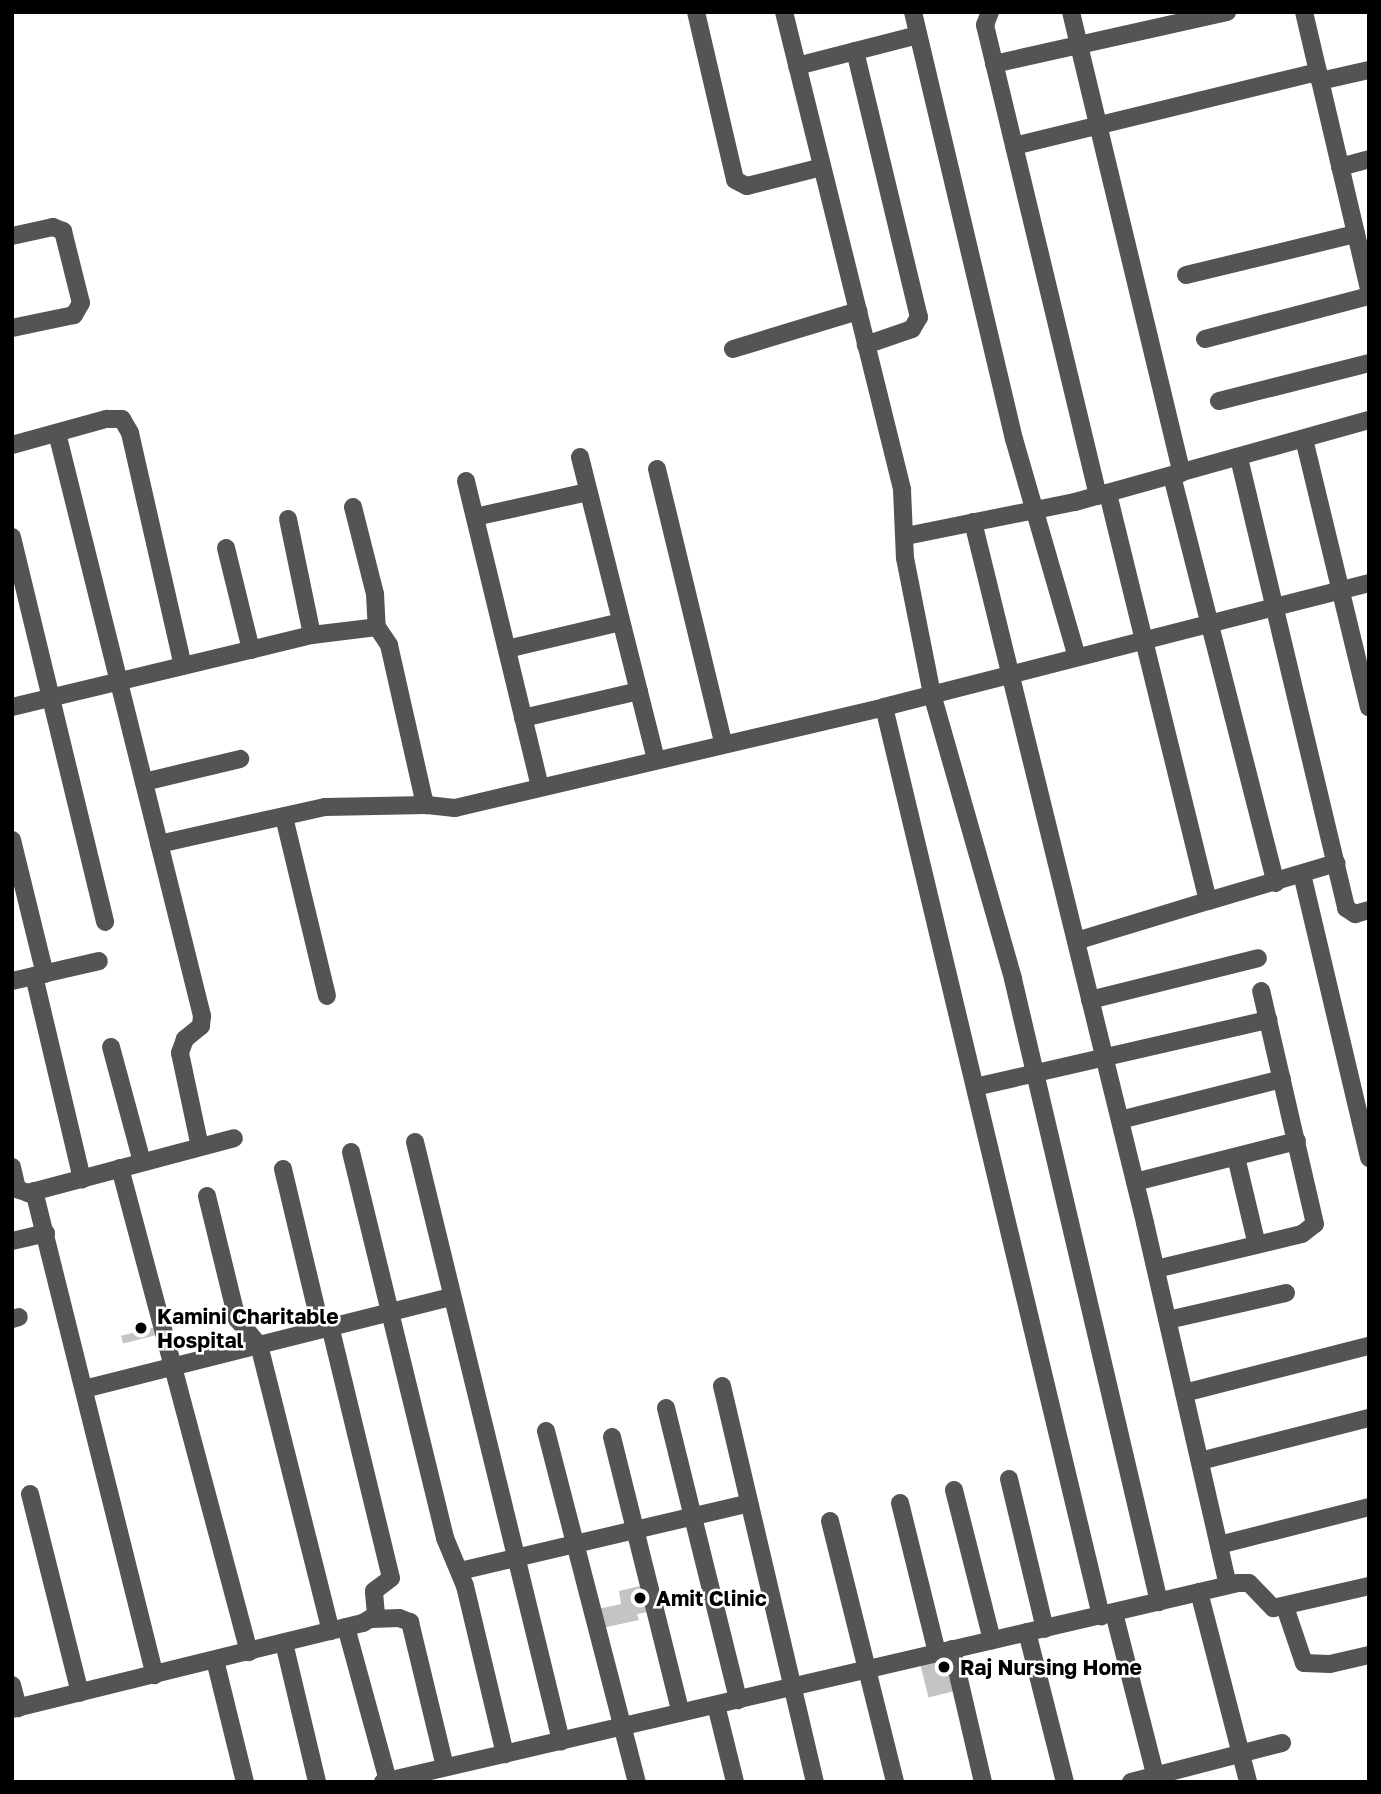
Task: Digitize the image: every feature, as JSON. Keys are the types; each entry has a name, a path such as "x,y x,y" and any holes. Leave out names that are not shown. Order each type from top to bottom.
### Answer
{"street":[{"path":"696,12 734,180 747,186 822,167"},
{"path":"784,12 902,490 905,558 932,694 1035,1073 1159,1602"},
{"path":"913,12 1014,439 1037,510 1077,657"},
{"path":"990,12 985,25 1014,146 1208,901"},
{"path":"1071,12 1209,621 1276,883"},
{"path":"995,64 1227,12"},
{"path":"1304,12 1340,167 1362,244 1369,289"},
{"path":"797,66 918,35"},
{"path":"855,51 919,317 912,329 866,345"},
{"path":"1014,146 1096,125 1319,77 1369,70"},
{"path":"1340,167 1369,159"},
{"path":"12,236 53,227 63,231 81,303 74,315 12,328"},
{"path":"1186,275 1362,244"},
{"path":"1205,339 1369,296"},
{"path":"733,349 858,310"},
{"path":"1219,401 1369,363"},
{"path":"12,445 106,419 122,419 126,426 183,666"},
{"path":"906,536 1103,494 1369,420"},
{"path":"57,432 202,1016 201,1026 185,1039 180,1053 200,1147"},
{"path":"1304,439 1369,708"},
{"path":"580,457 656,759"},
{"path":"1239,458 1349,912 1369,910"},
{"path":"657,469 723,742"},
{"path":"466,481 540,787"},
{"path":"475,517 588,492"},
{"path":"353,507 374,594 377,627 389,645 427,805"},
{"path":"288,519 312,635"},
{"path":"974,522 1156,1269 1228,1586"},
{"path":"12,537 105,922"},
{"path":"226,548 251,650"},
{"path":"159,844 284,817 356,805 427,805 455,808 723,742 884,707 1273,604 1369,583"},
{"path":"506,649 621,622"},
{"path":"12,707 312,635 377,627"},
{"path":"523,718 639,691"},
{"path":"884,707 975,1087 1108,1614 1156,1779"},
{"path":"144,782 240,759"},
{"path":"284,817 327,996"},
{"path":"12,840 82,1179"},
{"path":"1076,941 1336,863"},
{"path":"1302,874 1369,1158"},
{"path":"1090,1000 1258,958"},
{"path":"12,981 99,961"},
{"path":"1156,1269 1302,1234 1315,1224 1261,991"},
{"path":"975,1087 1268,1020"},
{"path":"111,1047 142,1162"},
{"path":"1120,1120 1282,1079"},
{"path":"12,1167 17,1189 34,1191 234,1138"},
{"path":"1135,1182 1297,1141"},
{"path":"415,1142 450,1297 561,1741"},
{"path":"351,1152 445,1538 460,1571 505,1754"},
{"path":"1236,1157 1258,1245"},
{"path":"120,1168 249,1652"},
{"path":"283,1169 391,1578 374,1591 376,1615 372,1619"},
{"path":"34,1191 155,1675"},
{"path":"206,1196 237,1320 259,1345 339,1629 386,1781 1228,1586 1249,1583 1267,1604 1285,1607 1369,1587"},
{"path":"12,1241 46,1233"},
{"path":"1168,1320 1286,1293"},
{"path":"84,1389 450,1297"},
{"path":"1184,1393 1369,1346"},
{"path":"722,1386 815,1782"},
{"path":"666,1408 738,1700"},
{"path":"1200,1461 1369,1419"},
{"path":"546,1431 637,1782"},
{"path":"612,1437 681,1713"},
{"path":"1009,1479 1045,1629"},
{"path":"954,1490 992,1640"},
{"path":"30,1493 80,1693"},
{"path":"460,1571 749,1503"},
{"path":"900,1503 983,1782"},
{"path":"1219,1545 1369,1507"},
{"path":"830,1521 895,1782"},
{"path":"1199,1592 1248,1782"},
{"path":"1285,1607 1304,1663 1330,1664 1369,1655"},
{"path":"12,1685 15,1709 372,1619 399,1618 410,1622 445,1767"},
{"path":"1027,1632 1065,1782"},
{"path":"284,1643 317,1782"},
{"path":"215,1660 245,1782"},
{"path":"716,1705 735,1782"},
{"path":"1131,1782 1156,1779 1282,1743"}],"building":[{"path":"156,1327 158,1335 123,1343 121,1336"},
{"path":"648,1584 654,1611 637,1614 639,1620 602,1628 598,1609 621,1604 619,1591"},
{"path":"946,1652 956,1691 929,1698 919,1659"}],"place":[{"name":"Kamini Charitable Hospital","path":"141,1328"},
{"name":"Amit Clinic","path":"640,1598"},
{"name":"Raj Nursing Home","path":"944,1667"}]}
